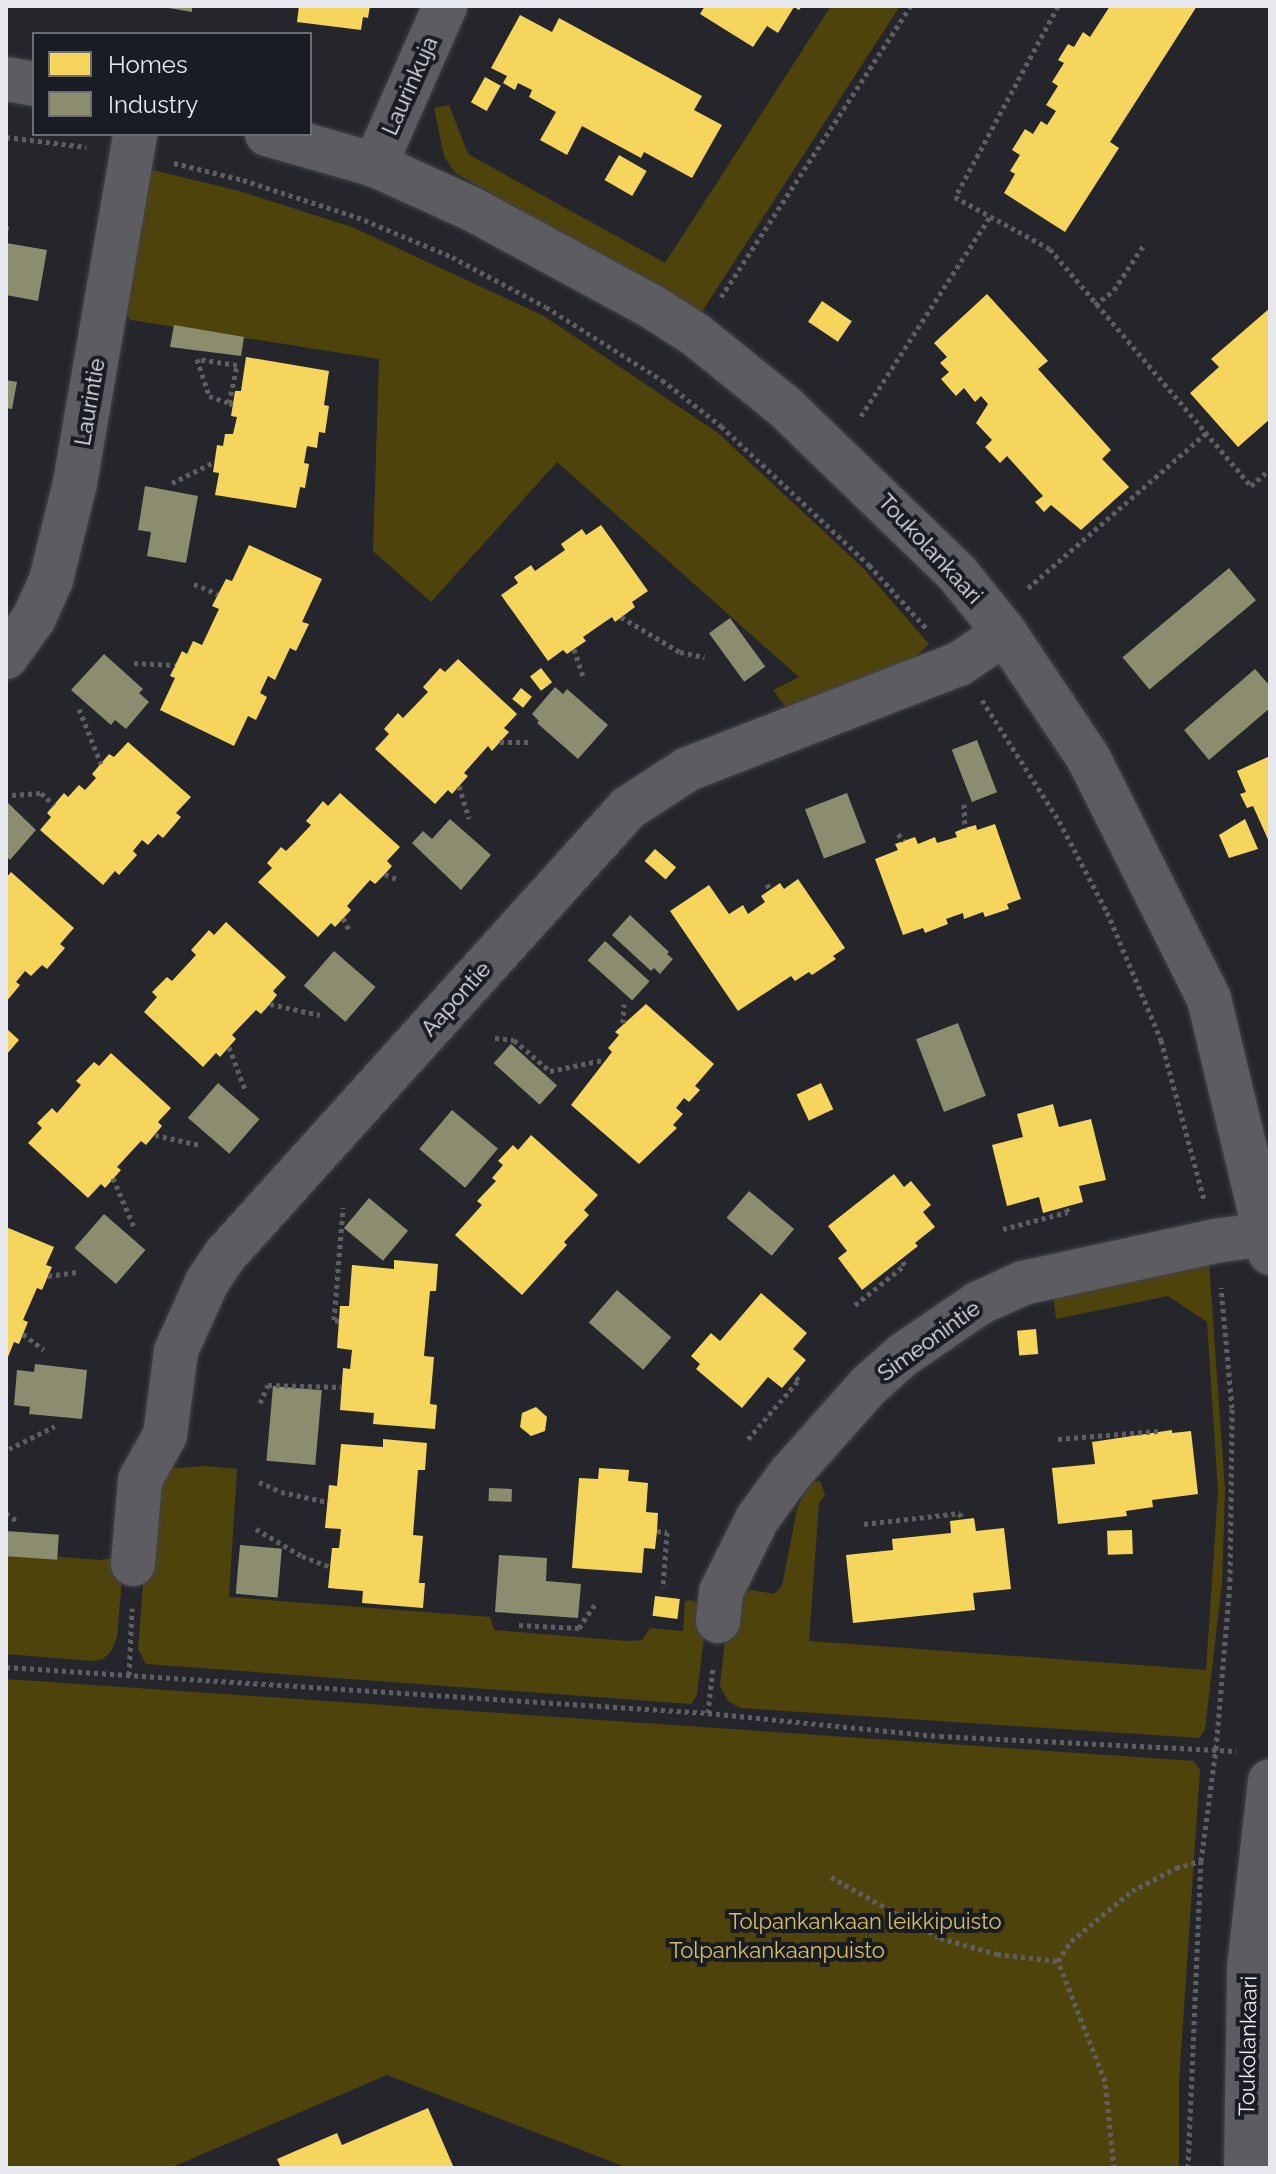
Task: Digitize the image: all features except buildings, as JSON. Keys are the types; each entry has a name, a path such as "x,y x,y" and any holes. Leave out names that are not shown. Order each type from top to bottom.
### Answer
{"street":[{"name":"Laurinkuja","path":"375,165 445,6"},
{"path":"6,79 32,84"},
{"name":"Toukolankaari","path":"274,136 375,165 472,209 571,261 696,335 837,453 957,573 999,626 1089,759 1209,999 1268,1244"},
{"name":"Laurintie","path":"6,657 34,618 51,580 72,495 132,143"},
{"name":"Aapontie","path":"133,1564 140,1480 165,1435 176,1351 207,1282 226,1254 628,808 688,769 959,664 999,626"},
{"name":"Simeonintie","path":"718,1621 721,1592 757,1519 806,1456 868,1386 903,1355 979,1303 1023,1283 1215,1241 1268,1244"},
{"name":"Toukolankaari","path":"1246,2168 1249,1968 1270,1781"}],"path":[{"path":"662,380 696,335 911,6"},
{"path":"1058,6 955,197 1050,249 1251,486 1270,469"},
{"path":"6,137 132,143 357,217 452,257 546,307 662,380 721,426 869,565 959,664 1059,821 1107,912 1161,1040 1215,1241 1232,1408 1230,1581 1216,1749 1201,1861 1188,2168"},
{"path":"837,453 991,215"},
{"path":"1095,305 1114,290 1143,246"},
{"path":"197,359 237,365 231,404 209,396 197,359"},
{"path":"999,626 1206,433"},
{"path":"172,483 214,462"},
{"path":"194,584 218,594"},
{"path":"621,617 680,652 704,657"},
{"path":"574,649 583,676"},
{"path":"134,663 175,665"},
{"path":"79,709 101,764"},
{"path":"500,742 528,742"},
{"path":"459,786 469,818"},
{"path":"12,795 41,793 54,805"},
{"path":"964,804 965,828"},
{"path":"898,834 904,841"},
{"path":"385,874 396,879"},
{"path":"343,918 350,931"},
{"path":"270,1004 320,1015"},
{"path":"623,1023 624,1004"},
{"path":"495,1038 514,1040 550,1071 603,1060"},
{"path":"229,1047 246,1092"},
{"path":"155,1135 200,1145"},
{"path":"113,1178 134,1227"},
{"path":"339,1321 334,1320 343,1207"},
{"path":"1003,1229 1068,1212 1066,1207"},
{"path":"855,1305 905,1265 901,1260"},
{"path":"48,1276 78,1272"},
{"path":"23,1334 44,1350"},
{"path":"748,1439 799,1380 793,1375"},
{"path":"260,1403 268,1385 341,1387"},
{"path":"9,1449 55,1426"},
{"path":"1058,1439 1158,1431"},
{"path":"259,1482 281,1492 328,1502"},
{"path":"6,1513 17,1521"},
{"path":"864,1524 960,1513 961,1519"},
{"path":"256,1529 302,1556 330,1567"},
{"path":"657,1531 667,1532 663,1588"},
{"path":"129,1675 133,1564"},
{"path":"519,1625 579,1628 595,1604"},
{"path":"6,1667 708,1713 940,1736 1216,1749"},
{"path":"1058,1961 1071,1941 1132,1891 1176,1868 1201,1861"},
{"path":"831,1877 940,1938 970,1948 1058,1961"},
{"path":"1058,1961 1105,2081 1114,2168"}],"green space":[{"path":"831,6 900,6 701,313 454,172 444,156 434,108 449,105 468,154 665,263"},
{"path":"153,170 239,191 352,227 544,316 718,433 863,568 929,644 904,667 794,709 785,706 773,690 799,677 557,462 431,602 373,551 379,359 131,320 126,314 145,177"},
{"path":"1209,1263 1225,1490 1222,1582 1205,1730 1199,1738 740,1708 728,1701 720,1686 726,1631 739,1595 752,1590 774,1594 782,1586 797,1509 810,1481 820,1481 825,1495 819,1503 809,1641 1206,1670 1218,1492 1207,1322 1168,1296 1056,1319 1053,1294"},
{"path":"206,1466 237,1469 229,1597 490,1617 494,1630 628,1641 642,1640 650,1628 683,1631 685,1601 692,1600 707,1611 697,1695 691,1704 146,1664 138,1649 151,1486 163,1469"},
{"path":"6,1553 101,1560 115,1557 123,1567 117,1637 112,1650 103,1659 92,1661 6,1654"},
{"path":"6,1679 1194,1761 1200,1770 1179,2083 1179,2168 628,2168 387,2075 170,2168 6,2168"}],"park label":[{"name":"Tolpankankaan leikkipuisto","path":"865,1922"},
{"name":"Tolpankankaanpuisto","path":"777,1951"}]}
